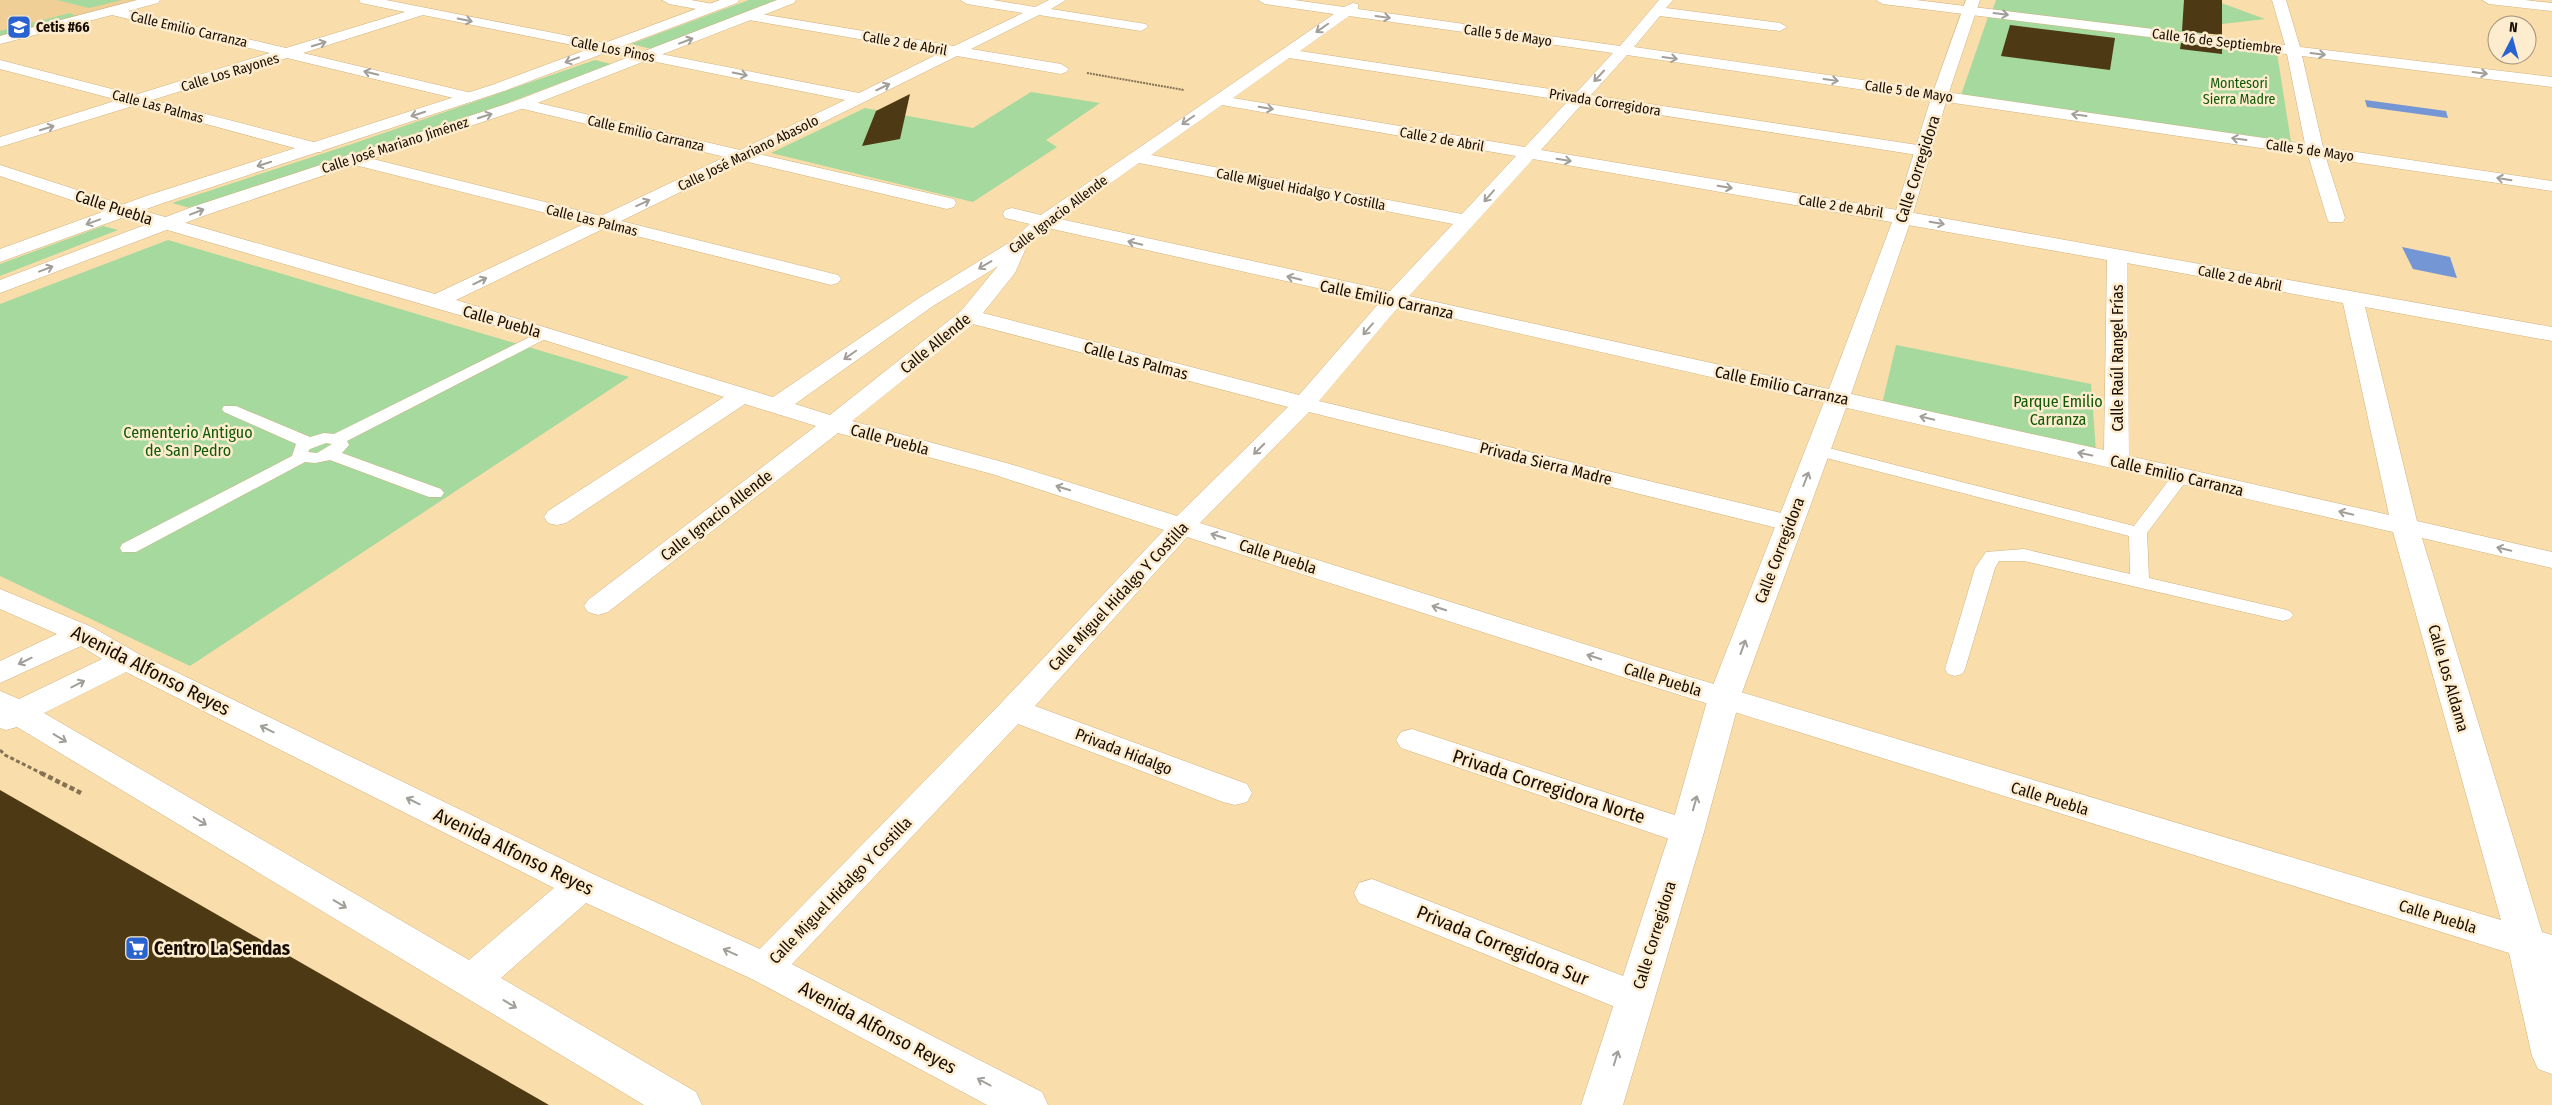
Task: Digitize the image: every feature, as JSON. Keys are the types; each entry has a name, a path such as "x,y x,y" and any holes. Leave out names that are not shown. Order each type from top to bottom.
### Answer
{"street":[{"path":"0,40 153,0"},
{"name":"Calle Los Pinos","path":"366,0 861,98"},
{"path":"669,0 713,8"},
{"name":"Calle José Mariano Jiménez","path":"0,256 123,211 470,97 607,48 732,0"},
{"name":"Calle José Mariano Jiménez","path":"0,287 199,211 521,104 789,0"},
{"path":"967,0 1141,28"},
{"name":"Calle José Mariano Abasolo","path":"436,302 958,52 1059,0"},
{"name":"Calle 5 de Mayo","path":"1265,0 1622,52 1940,95 2552,186"},
{"name":"Calle Ignacio Allende","path":"776,406 926,302 1017,246 1043,222 1362,0"},
{"name":"Calle 16 de Septiembre","path":"1883,0 1972,5 2294,51 2552,82"},
{"path":"2279,0 2294,51 2316,151 2336,218"},
{"path":"2489,0 2552,7"},
{"name":"Calle Los Rayones","path":"0,142 450,3"},
{"name":"Calle Corregidora","path":"1602,1105 1686,832 1724,698 1789,522 1838,397 1902,217 1940,95 1972,5"},
{"path":"1661,6 1780,27"},
{"name":"Calle Miguel Hidalgo Y Costilla","path":"765,968 1013,710 1183,525 1304,404 1392,300 1467,222 1526,154 1622,52 1661,6"},
{"name":"Calle Emilio Carranza","path":"112,11 470,97"},
{"name":"Calle 2 de Abril","path":"748,16 1061,69"},
{"name":"Privada Corregidora","path":"1286,54 1924,151"},
{"name":"Calle Las Palmas","path":"0,64 315,148"},
{"name":"Calle 2 de Abril","path":"1220,98 1526,154 2117,255 2552,334"},
{"name":"Calle Emilio Carranza","path":"521,104 947,202"},
{"name":"Calle Miguel Hidalgo Y Costilla","path":"1135,157 1467,222"},
{"name":"Calle Las Palmas","path":"354,158 831,279"},
{"name":"Calle Puebla","path":"0,170 123,211 546,333 834,424 1001,469 1183,525 1724,698 2539,947"},
{"path":"8,189 34,181"},
{"name":"Calle Emilio Carranza","path":"1012,214 1392,300 1838,397 2552,560"},
{"name":"Calle Allende","path":"834,424 969,316 1005,273 1017,246"},
{"name":"Calle Raúl Rangel Frías","path":"2116,461 2117,255"},
{"name":"Calle Los Aldama","path":"2352,298 2405,527 2539,947 2552,1056"},
{"name":"Calle Las Palmas","path":"969,316 1304,404"},
{"path":"557,516 741,396"},
{"name":"Privada Sierra Madre","path":"1304,404 1789,522"},
{"name":"Calle Ignacio Allende","path":"598,606 834,424"},
{"name":"Avenida Alfonso Reyes","path":"0,598 82,634 126,660 582,885 765,968 1027,1105"},
{"path":"0,673 82,634"},
{"path":"6,713 126,660"},
{"name":"Privada Hidalgo","path":"1013,710 1235,793"},
{"path":"6,713 471,981 677,1104"},
{"name":"Privada Corregidora Norte","path":"1412,740 1686,832"},
{"path":"471,981 582,885"},
{"name":"Privada Corregidora Sur","path":"1372,893 1635,998"}],"lane":[{"path":"334,446 546,333"},
{"path":"230,409 306,450"},
{"path":"129,548 306,450 324,438 334,446 435,493"},
{"path":"1817,450 2138,533"},
{"path":"2140,582 2138,533 2181,476"},
{"path":"1955,669 1985,568 1993,556 2024,555 2283,615"}],"path":[{"path":"1061,69 1220,98"}],"shaded area":[{"name":"Cetis #66","path":"0,0 140,0 0,36"}],"green space":[{"path":"57,0 122,0 89,8"},
{"path":"749,0 777,0 652,49 631,44"},
{"path":"1996,0 2213,0 2265,19 2205,26 2208,38 1992,11"},
{"path":"70,13 77,17 0,36 0,31"},
{"name":"Montesori Sierra Madre","path":"1988,17 2277,53 2291,142 1961,95"},
{"path":"595,60 611,64 486,111 190,208 172,203 355,143"},
{"path":"1031,92 1100,103 1046,140 1057,147 973,202 771,153 865,108 973,128"},
{"path":"103,226 118,230 0,276 0,264"},
{"name":"Cementerio Antiguo de San Pedro","path":"168,240 629,377 190,666 0,576 0,304"},
{"name":"Parque Emilio Carranza","path":"1896,345 2091,384 2096,451 1882,404"}],"water":[{"path":"2365,100 2446,111 2448,118 2367,107"},
{"path":"2402,247 2450,257 2457,278 2413,269"}],"building":[{"path":"2184,0 2222,0 2222,35 2182,31"},
{"path":"2010,25 2115,38 2110,70 2001,56"},
{"path":"2181,43 2222,48 2222,54 2180,49"},
{"path":"910,94 900,139 862,146 876,111"},
{"name":"Centro La Sendas","path":"0,790 549,1105 0,1105"}],"place":[{"name":"Cetis #66","path":"19,27"},
{"name":"Centro La Sendas","path":"137,948"}]}
